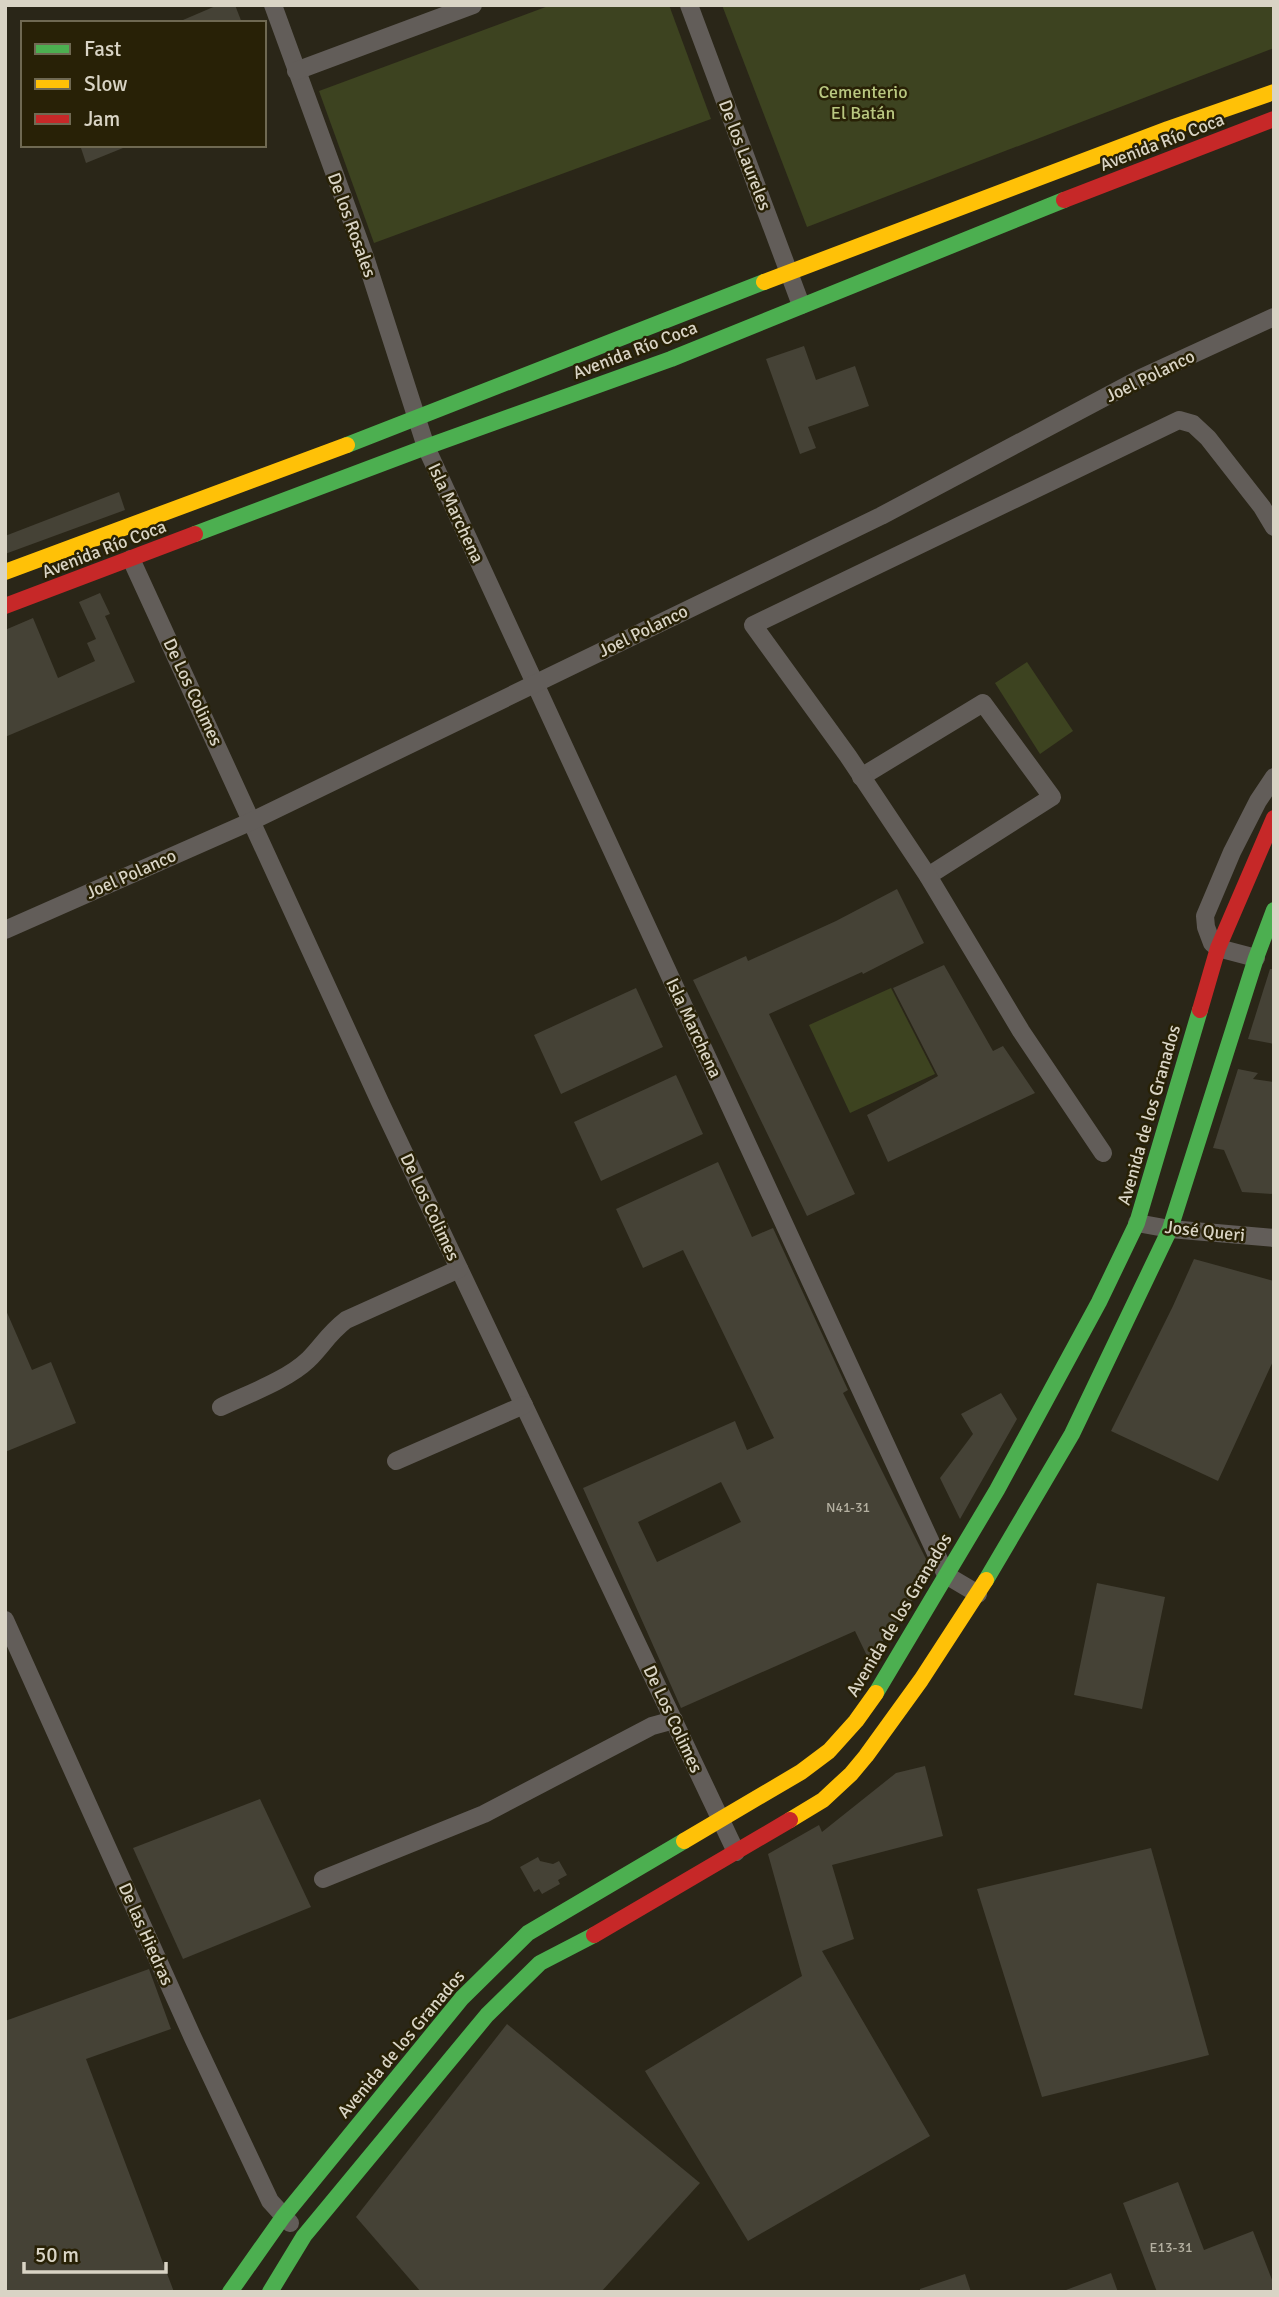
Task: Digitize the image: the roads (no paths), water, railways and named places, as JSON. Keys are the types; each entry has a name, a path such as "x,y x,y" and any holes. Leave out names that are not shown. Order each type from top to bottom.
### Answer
{"main road":[{"path":"1168,129 1190,108 1274,77"},
{"name":"Avenida Río Coca","path":"5,572 418,419 789,272 1168,129 1274,92"},
{"name":"Avenida Río Coca","path":"5,606 426,447 671,359 1177,155 1274,120"},
{"name":"Avenida de los Granados","path":"230,2292 283,2217 462,1998 528,1933 801,1772 829,1751 856,1721 879,1689 997,1490 1099,1302 1137,1223 1218,947 1274,818"},
{"path":"270,2292 304,2236 487,2015 540,1963 592,1936 823,1800 851,1774 908,1699 978,1594 1072,1434 1170,1229 1256,958 1274,911"}],"street":[{"name":"De los Rosales","path":"273,5 365,257 426,447"},
{"path":"296,71 473,5"},
{"name":"De los Laureles","path":"689,5 801,305"},
{"name":"Joel Polanco","path":"5,930 252,821 881,516 1142,379 1274,317"},
{"path":"1103,1153 1021,1031 928,876 848,756 753,625 1179,420 1193,424 1208,438 1262,507 1274,527"},
{"name":"Isla Marchena","path":"426,447 946,1575"},
{"name":"De Los Colimes","path":"131,559 380,1102 736,1852"},
{"path":"861,777 983,703 1052,797 928,876"},
{"path":"1256,958 1218,947 1212,943 1206,927 1208,908 1242,831 1274,777"},
{"name":"José Queri","path":"1137,1223 1170,1229 1274,1238"},
{"path":"221,1407 291,1373 309,1360 331,1332 346,1320 459,1269"},
{"path":"396,1461 524,1405"},
{"path":"946,1575 978,1594"},
{"name":"De las Hiedras","path":"5,1620 270,2201 304,2236"},
{"path":"323,1879 484,1814 652,1726 674,1720"}],"park label":[{"name":"Cementerio El Batán","path":"863,102"}]}
